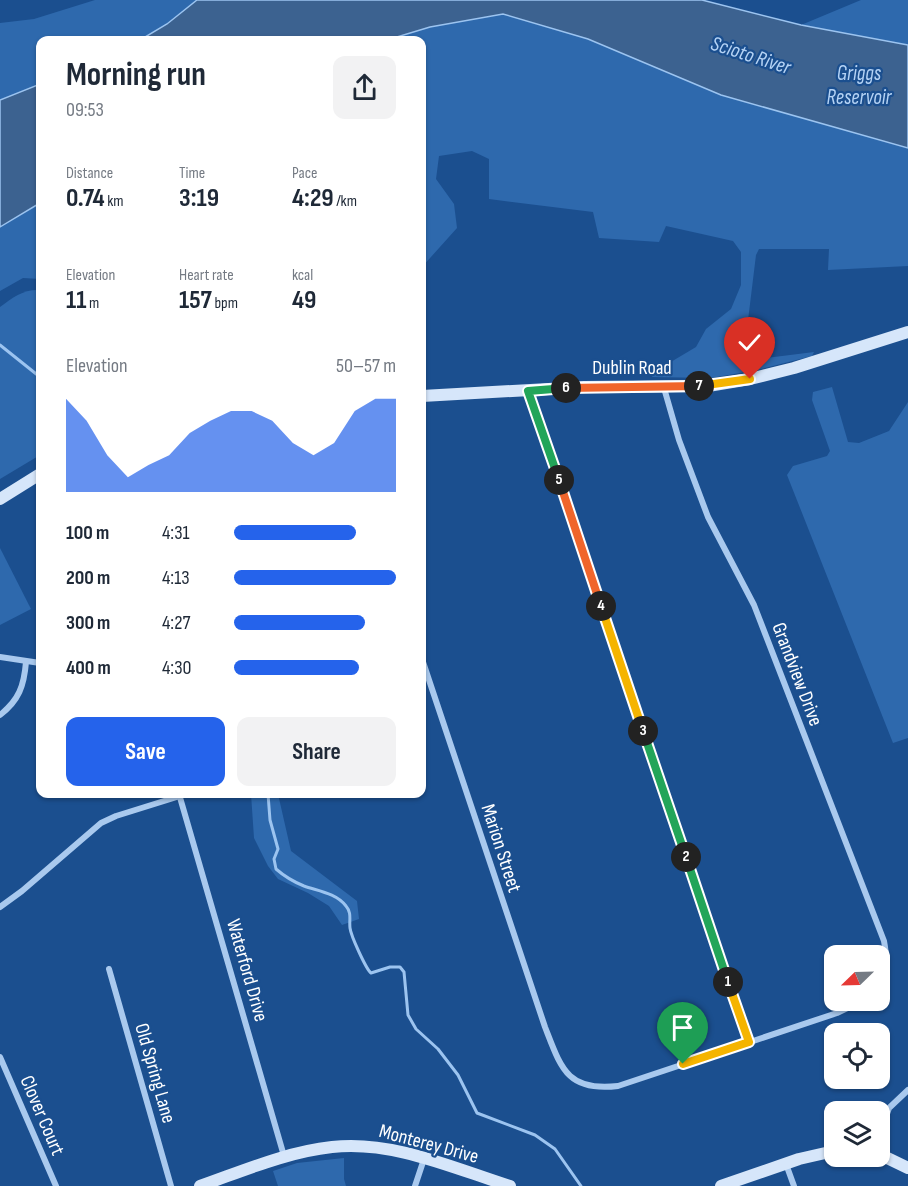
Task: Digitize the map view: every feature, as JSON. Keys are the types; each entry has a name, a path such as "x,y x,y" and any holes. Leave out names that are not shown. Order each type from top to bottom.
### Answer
{"main road":[{"name":"Dublin Road","path":"426,396 584,387 708,386 794,368 908,332"},
{"path":"0,499 36,476"},
{"name":"Monterey Drive","path":"200,1186 284,1156 323,1148 354,1146 389,1150 510,1186"},
{"path":"721,1186 824,1152"},
{"path":"890,1159 908,1168"}],"street":[{"name":"Grandview Drive","path":"664,388 679,440 708,517 754,605 877,923 883,945"},
{"path":"528,391 749,1042"},
{"path":"0,657 36,663"},
{"path":"0,715 17,699 25,678 26,662"},
{"name":"Marion Street","path":"426,671 552,1047 566,1073 580,1084 599,1088 618,1086 842,1011"},
{"path":"0,907 101,823 171,798"},
{"name":"Waterford Drive","path":"181,798 284,1156"},
{"name":"Old Spring Lane","path":"109,969 171,1186"},
{"name":"Clover Court","path":"0,1057 56,1186"},
{"path":"890,1107 908,1090"},
{"path":"415,1186 424,1159"},
{"path":"786,1163 794,1186"}],"shaded area":[{"path":"95,0 197,0 167,24 147,36 36,36 36,86 0,100 0,23 34,19"},
{"path":"861,0 908,0 908,45 801,25"},
{"path":"503,14 588,39 721,95 908,148 908,266 828,270 829,249 759,249 756,255 744,353 759,359 814,352 812,356 757,370 711,378 652,377 654,372 696,347 706,329 731,309 741,285 741,252 733,241 666,226 659,242 599,238 593,212 489,199 489,159 472,151 439,156 436,179 454,204 457,228 426,263 426,36 400,36 430,27"},
{"path":"36,205 36,279 23,278 0,291 0,227"},
{"path":"36,290 36,457 0,479 0,307 24,292"},
{"path":"832,387 848,442 859,443 889,431 908,402 908,738 893,743 787,475 793,466 827,456 830,451 812,400 813,392"},
{"path":"0,548 31,609 0,625"},
{"path":"251,798 279,798 291,851 357,901 359,919 342,925 329,906 278,879 268,866 254,838"},
{"path":"344,1158 346,1186 278,1186 273,1171 297,1163"}],"water":[{"name":"Griggs Reservoir","path":"197,0 702,0 801,25 908,45 908,148 721,95 588,39 503,14 430,27 400,36 147,36 167,24"},
{"path":"36,86 36,205 0,227 0,100"}],"waterway":[{"path":"0,345 36,374"},
{"path":"268,798 270,820 278,849 274,859 276,869 297,883 332,895 346,906 356,945 371,973 390,967 400,967 404,972 408,1015 416,1029 438,1049 458,1075 477,1113 535,1135 555,1149 581,1186"}],"route":[{"path":"683,1064 749,1042 528,391 584,387 708,386 750,379"}],"water label":[{"name":"Scioto River","path":"751,55"}]}
